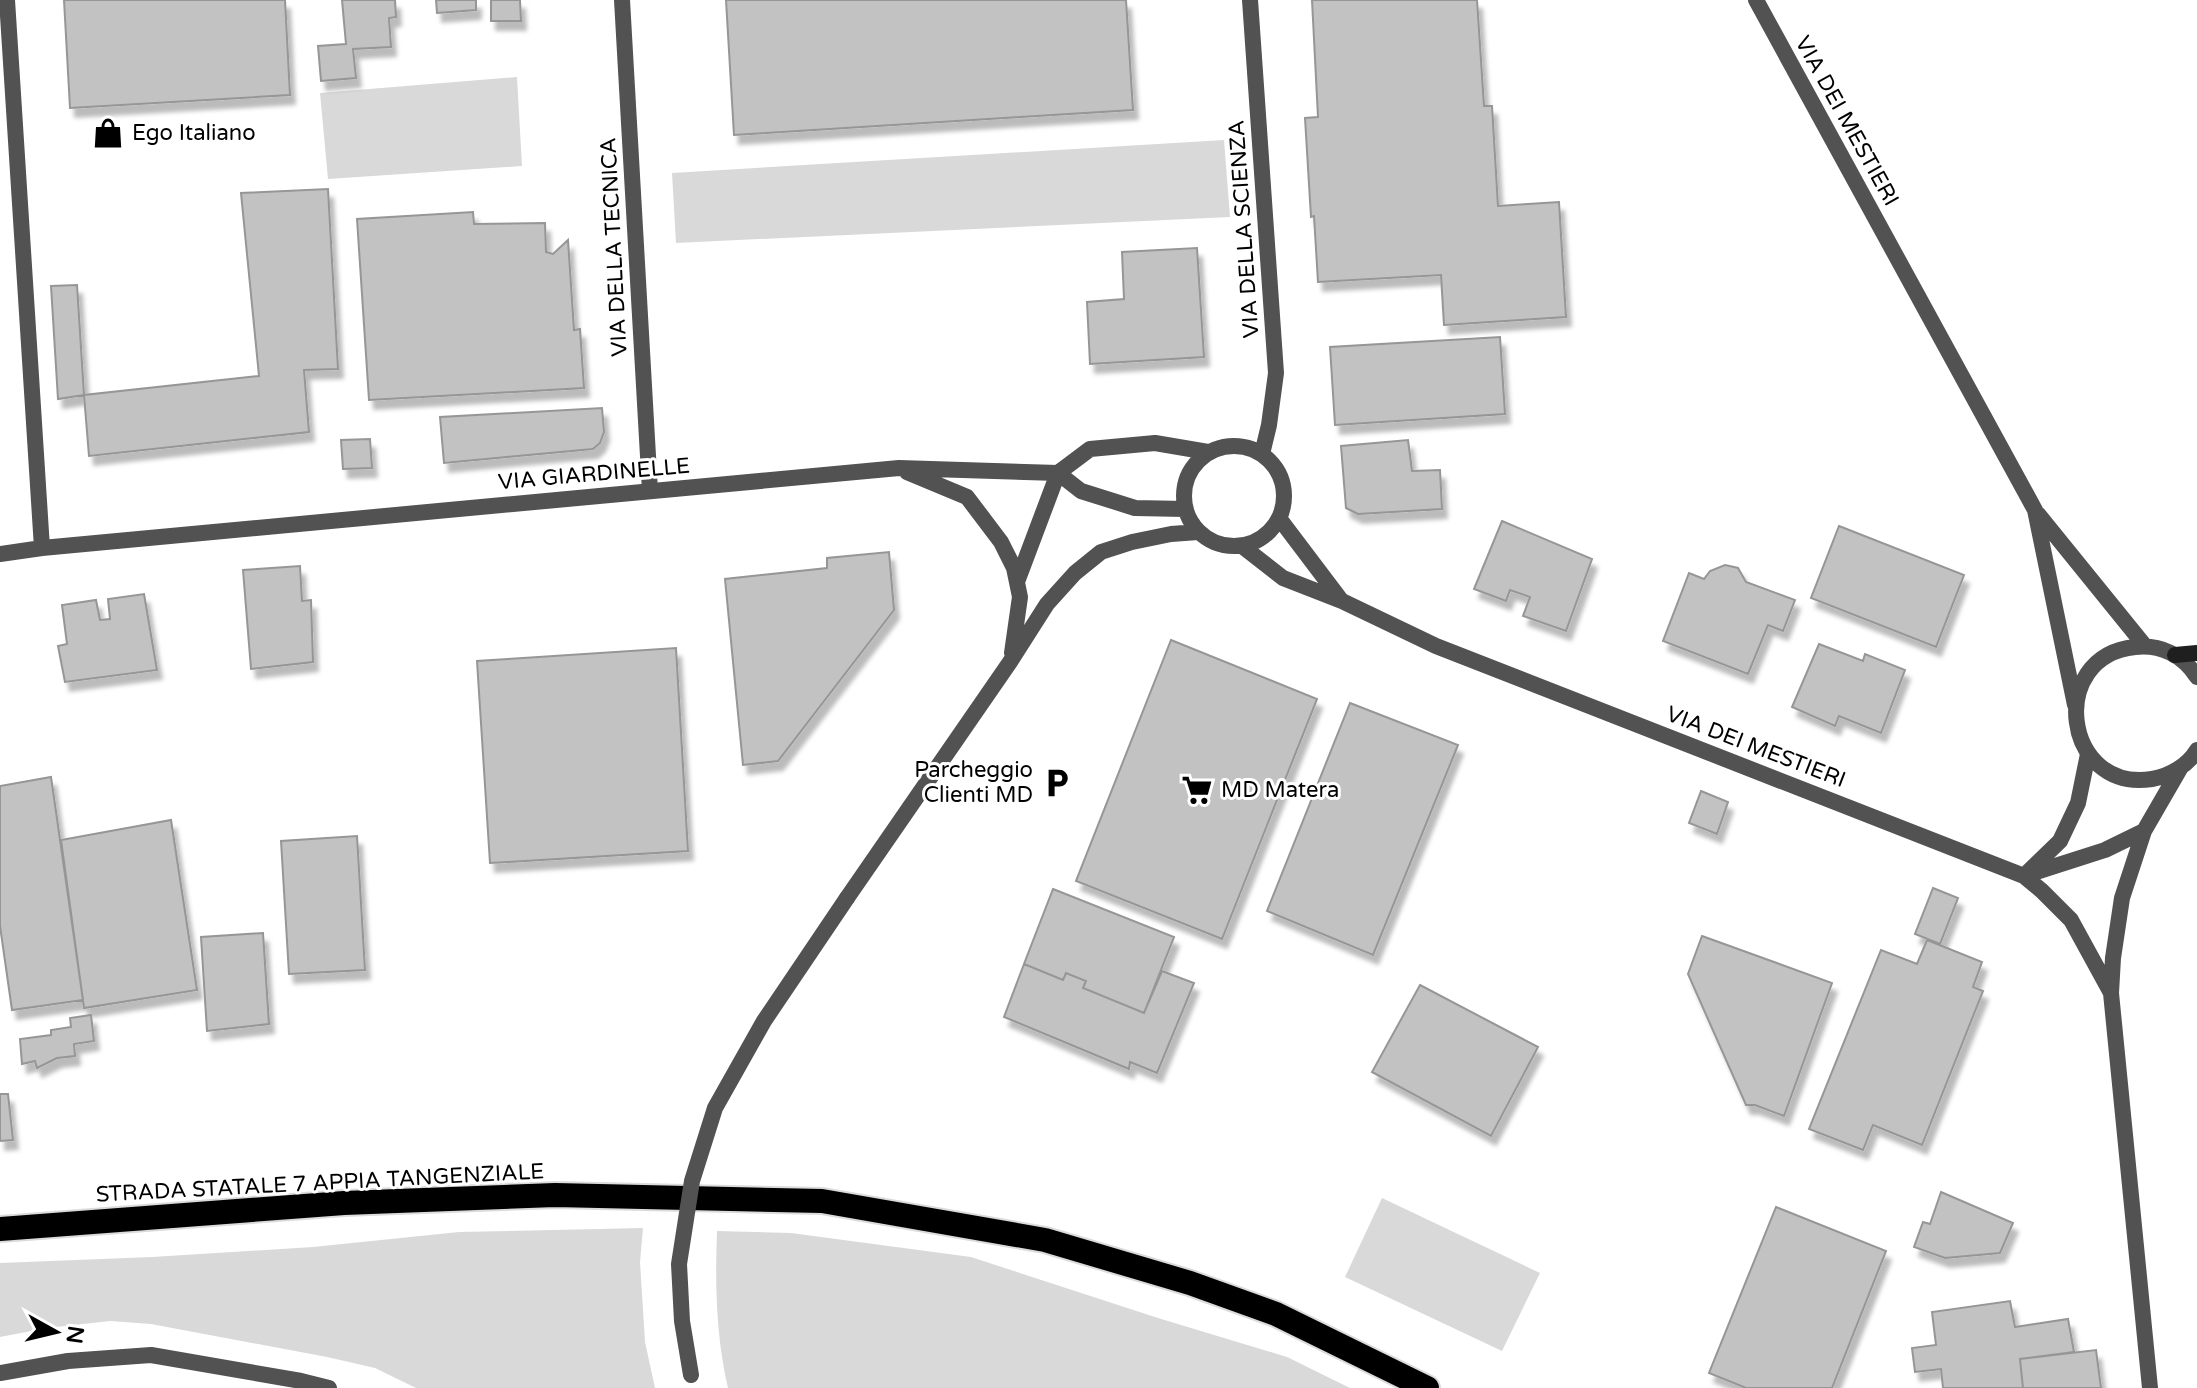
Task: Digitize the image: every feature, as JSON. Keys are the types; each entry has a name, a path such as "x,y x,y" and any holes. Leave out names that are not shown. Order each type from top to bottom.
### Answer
{"highway":[{"name":"STRADA STATALE 7 APPIA TANGENZIALE","path":"0,1229 344,1203 555,1195 822,1201 1045,1240 1190,1283 1276,1314 1427,1388"}],"street":[{"path":"7,0 42,548"},
{"name":"VIA DELLA TECNICA","path":"622,0 650,491"},
{"name":"VIA DELLA SCIENZA","path":"1250,0 1276,373 1262,454"},
{"name":"VIA DEI MESTIERI","path":"1756,0 2035,510 2075,705 2075,722 2088,754"},
{"path":"1017,582 1058,473 1090,449 1155,443 1208,452"},
{"path":"1233,445 1262,454 1276,469 1284,485 1284,502 1271,532 1258,541 1242,546 1226,547 1211,542 1190,522 1185,509 1183,493 1187,477 1208,452 1220,447 1233,445"},
{"path":"899,468 967,497 1001,542 1014,568 1020,597 1010,662"},
{"name":"VIA GIARDINELLE","path":"0,554 899,468 1058,473"},
{"path":"1058,473 1081,491 1135,508 1185,509"},
{"path":"2035,510 2145,646"},
{"name":"VIA DEI MESTIERI","path":"1279,518 1342,601"},
{"path":"693,1381 682,1321 679,1264 692,1181 715,1108 764,1021 1047,604 1075,573 1101,552 1132,542 1198,532"},
{"name":"VIA DEI MESTIERI","path":"1242,546 1283,578 1342,601 1436,646 2024,876"},
{"path":"2075,705 2081,686 2092,669 2107,656 2126,648 2145,646 2175,655 2191,667 2197,677"},
{"path":"2175,655 2197,653"},
{"path":"2150,1388 2111,993 2113,958 2122,898 2144,831 2181,767 2197,750"},
{"path":"2024,876 2060,841 2078,803 2088,754"},
{"path":"2088,754 2103,768 2122,777 2142,780 2162,777 2181,767"},
{"path":"2024,876 2105,850 2144,831"},
{"path":"2024,876 2071,920 2111,993"},
{"path":"0,1373 68,1361 151,1355 329,1388"}],"shaded area":[{"path":"517,77 522,166 328,179 320,93"},
{"path":"1224,140 1230,217 676,243 672,173"},
{"path":"1382,1198 1540,1273 1502,1351 1345,1277"},
{"path":"643,1228 640,1262 645,1342 655,1388 416,1388 375,1368 151,1324 110,1321 0,1337 0,1263 313,1247 459,1232"},
{"path":"717,1231 791,1233 971,1257 1287,1357 1350,1388 728,1388 717,1310"}],"building":[{"path":"64,0 285,0 290,95 70,108"},
{"path":"342,0 395,0 396,17 389,18 391,47 353,49 356,78 321,81 318,46 346,44"},
{"path":"436,0 476,0 476,10 437,13"},
{"path":"491,0 520,0 521,21 491,21"},
{"path":"726,0 1126,0 1133,110 734,135"},
{"path":"1312,0 1477,0 1484,106 1492,106 1498,206 1559,202 1566,317 1444,325 1441,275 1318,282 1305,118 1318,117"},
{"path":"328,189 338,369 304,370 309,432 89,456 84,395 259,376 241,193"},
{"path":"473,212 474,224 545,223 546,252 553,254 568,240 574,330 580,329 584,388 369,400 357,219"},
{"path":"1197,248 1204,357 1090,364 1087,302 1124,299 1122,252"},
{"path":"77,285 84,395 58,399 51,286"},
{"path":"1500,337 1505,414 1335,425 1330,347"},
{"path":"602,408 604,432 600,443 593,449 444,463 440,417"},
{"path":"370,439 372,468 343,469 341,440"},
{"path":"1408,440 1412,471 1440,470 1442,509 1358,514 1346,508 1341,446"},
{"path":"1502,521 1592,559 1566,631 1523,616 1530,597 1510,590 1506,601 1474,589"},
{"path":"1839,526 1964,575 1936,647 1811,598"},
{"path":"889,552 894,610 778,761 743,765 725,579 827,568 827,558"},
{"path":"1725,565 1738,568 1746,582 1795,600 1783,631 1768,625 1748,674 1663,641 1689,573 1704,579 1710,571"},
{"path":"300,566 302,601 311,600 313,662 251,669 243,570"},
{"path":"144,594 157,670 65,682 58,646 67,644 62,605 96,600 100,620 110,619 108,599"},
{"name":"MD Matera","path":"1171,640 1317,699 1222,939 1076,881"},
{"path":"1819,644 1863,661 1865,654 1905,670 1881,733 1839,716 1835,726 1792,707"},
{"path":"676,648 688,851 490,863 477,661"},
{"path":"1350,703 1458,745 1373,955 1267,911"},
{"path":"51,777 83,1000 12,1010 0,926 0,786"},
{"path":"1701,791 1728,802 1717,834 1689,823"},
{"path":"171,820 197,990 84,1008 61,840"},
{"path":"357,836 365,970 289,974 281,841"},
{"path":"1933,888 1958,898 1940,944 1915,934"},
{"path":"1053,889 1174,937 1144,1013 1083,988 1086,981 1066,973 1063,980 1024,964"},
{"path":"263,933 269,1024 207,1031 201,937"},
{"path":"1702,936 1832,983 1784,1116 1755,1105 1746,1105 1688,974"},
{"path":"1927,940 1982,962 1973,987 1983,991 1922,1145 1873,1125 1863,1150 1809,1129 1881,950 1917,964"},
{"path":"1024,964 1063,980 1066,973 1086,981 1083,988 1144,1013 1162,971 1194,983 1157,1073 1130,1062 1129,1069 1004,1017"},
{"path":"1420,985 1538,1047 1491,1136 1372,1072"},
{"path":"91,1015 94,1041 74,1044 75,1056 57,1058 37,1068 35,1061 22,1064 20,1039 51,1035 51,1030 71,1027 70,1018"},
{"path":"0,1094 8,1094 13,1140 0,1141"},
{"path":"1941,1192 2013,1223 2000,1253 1945,1258 1914,1247 1923,1222 1930,1224"},
{"path":"1776,1207 1886,1251 1832,1388 1746,1388 1709,1373"},
{"path":"2010,1301 2015,1327 2068,1319 2074,1352 2020,1359 2023,1388 1943,1388 1941,1369 1915,1372 1912,1348 1936,1345 1932,1312"},
{"path":"2096,1350 2101,1388 2023,1388 2020,1359"}],"place":[{"name":"Ego Italiano","path":"108,133"},
{"name":"Parcheggio Clienti MD","path":"1057,783"},
{"name":"MD Matera","path":"1197,790"}]}
